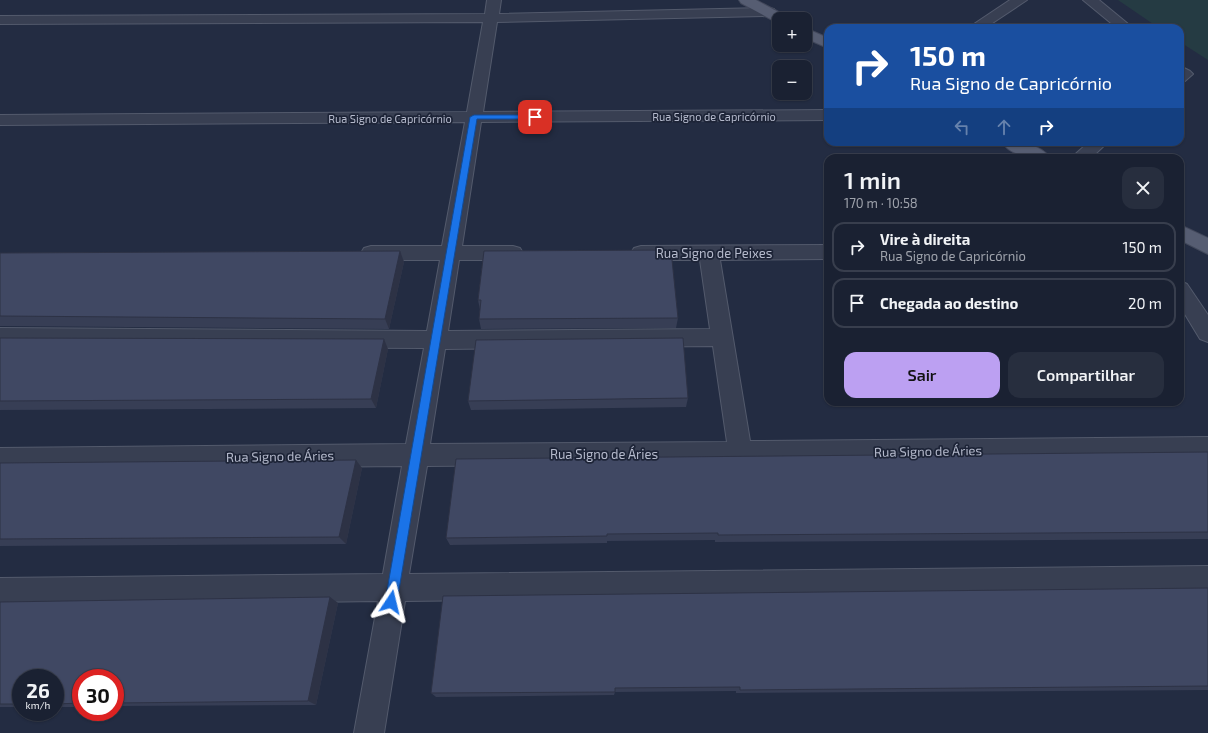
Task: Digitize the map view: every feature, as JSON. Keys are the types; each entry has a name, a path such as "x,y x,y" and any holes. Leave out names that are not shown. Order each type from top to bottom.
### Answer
{"main road":[{"path":"812,36 824,42"},
{"path":"1018,146 1033,154"},
{"path":"1184,234 1208,247"}],"street":[{"path":"981,24 1020,0"},
{"path":"1090,0 1121,24"},
{"path":"0,20 492,9 763,7"},
{"path":"369,733 492,9"},
{"name":"Rua Signo de Capricórnio","path":"0,120 824,116"},
{"path":"1085,154 1095,146"},
{"name":"Rua Signo de Peixes","path":"623,253 824,252"},
{"path":"356,253 529,253"},
{"path":"709,253 740,452"},
{"path":"1184,295 1208,333"},
{"path":"0,337 407,338 436,340 722,337"},
{"name":"Rua Signo de Áries","path":"0,459 1208,448"},
{"path":"0,592 1208,579"}],"shaded area":[{"path":"1118,0 1208,0 1208,60 1184,45 1184,24 1153,24"}],"building":[{"path":"671,250 678,318 479,319 481,300 478,300 484,251"},
{"path":"400,251 385,319 0,316 0,253"},
{"path":"0,338 384,339 371,399 0,401"},
{"path":"683,338 688,398 468,401 476,340"},
{"path":"1208,452 1208,532 718,535 718,533 446,538 456,459"},
{"path":"356,460 339,537 0,539 0,463"},
{"path":"1208,588 1208,686 740,690 740,687 615,688 615,692 431,693 443,596"},
{"path":"330,597 308,701 124,703 124,669 72,669 72,703 64,704 64,669 12,669 12,704 0,704 0,602"}],"route":[{"path":"391,602 474,117 535,117"}]}
